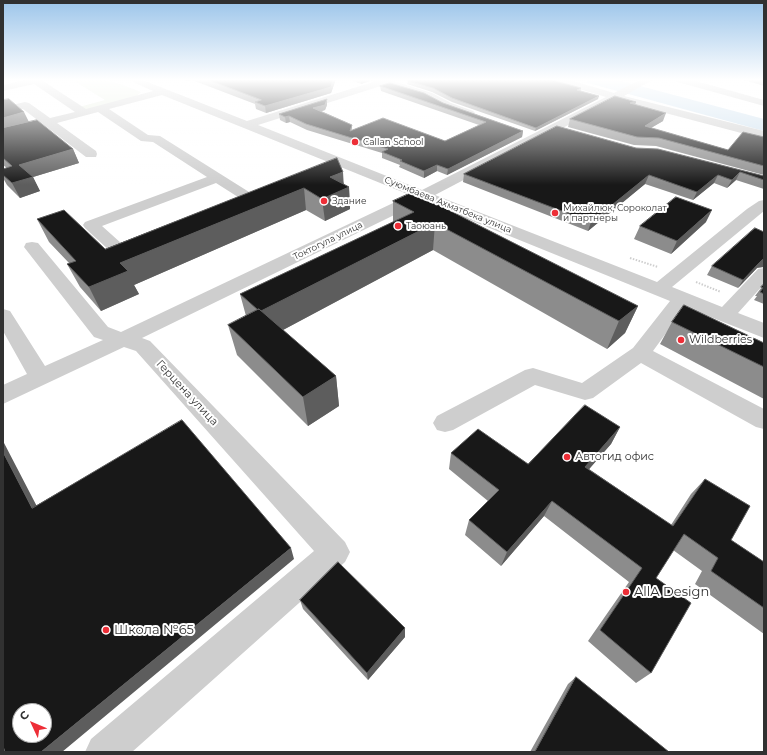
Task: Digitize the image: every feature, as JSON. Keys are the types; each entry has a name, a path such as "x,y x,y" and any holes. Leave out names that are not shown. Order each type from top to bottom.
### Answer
{"street":[{"path":"35,114 46,125 91,154"},
{"path":"46,125 77,114"},
{"path":"109,114 145,138 156,139 260,205 238,214"},
{"name":"Суюмбаева Ахматбека улица","path":"223,114 764,331"},
{"path":"247,125 280,114"},
{"path":"473,114 481,117"},
{"name":"Токтогула улица","path":"3,395 423,195 580,114"},
{"path":"685,114 764,135"},
{"path":"553,128 571,133"},
{"path":"523,132 536,137"},
{"path":"151,250 129,259 91,225 218,178"},
{"path":"659,289 752,212 764,204"},
{"name":"Герцена улица","path":"32,247 101,332 143,346 335,552 104,752"},
{"path":"726,315 764,273"},
{"path":"445,423 533,376 586,392 640,353 682,298"},
{"path":"3,315 31,360 40,378"},
{"path":"640,353 764,420"}],"building":[{"path":"3,114 16,114 3,118"},
{"path":"279,114 327,114 352,125 350,131 383,118 445,141 486,122 463,114 475,114 523,131 448,169 437,165 424,171 382,152 388,149 306,124 289,116 285,117"},
{"path":"497,114 563,114 536,128"},
{"path":"579,114 664,114 645,126 728,150 743,132 764,137 764,166 659,138 637,137 570,119"},
{"path":"37,120 73,149 19,165 33,177 12,183 3,175 3,169 12,166 3,158 3,128"},
{"path":"557,126 636,148 658,149 764,176 764,180 740,172 732,180 718,175 697,192 649,175 591,222 464,174"},
{"path":"337,158 343,172 330,177 349,187 322,199 304,188 120,263 128,271 89,287 67,264 76,261 37,219 64,210 105,249"},
{"path":"413,192 638,306 619,321 435,223 261,311 240,294 414,212 393,201"},
{"path":"676,197 712,210 677,241 640,226"},
{"path":"755,228 764,232 764,259 743,280 712,266"},
{"path":"764,284 764,294 760,292 763,288 761,287"},
{"path":"684,305 764,343 764,367 672,322"},
{"path":"259,309 336,376 303,397 228,325"},
{"path":"585,405 620,427 585,467 673,526 705,479 750,506 731,540 764,562 764,608 711,571 718,558 684,534 656,578 691,603 651,673 600,630 642,568 552,501 507,552 469,520 499,490 451,453 478,429 528,464"},
{"name":"Школа №65","path":"182,420 291,548 41,752 5,752 3,746 3,452 32,508"},
{"path":"338,562 405,628 367,673 300,600"},
{"path":"576,677 669,752 535,752"}],"waterway":[{"path":"724,114 764,125"}],"place":[{"name":"Callan School","path":"355,142"},
{"name":"Здание","path":"324,201"},
{"name":"Михайлюк, Сороколат и партнеры","path":"555,213"},
{"name":"Таоюань","path":"398,226"},
{"name":"Wildberries","path":"681,340"},
{"name":"Автогид офис","path":"567,457"},
{"name":"AllA Design","path":"626,592"},
{"name":"Школа №65","path":"106,630"}]}
